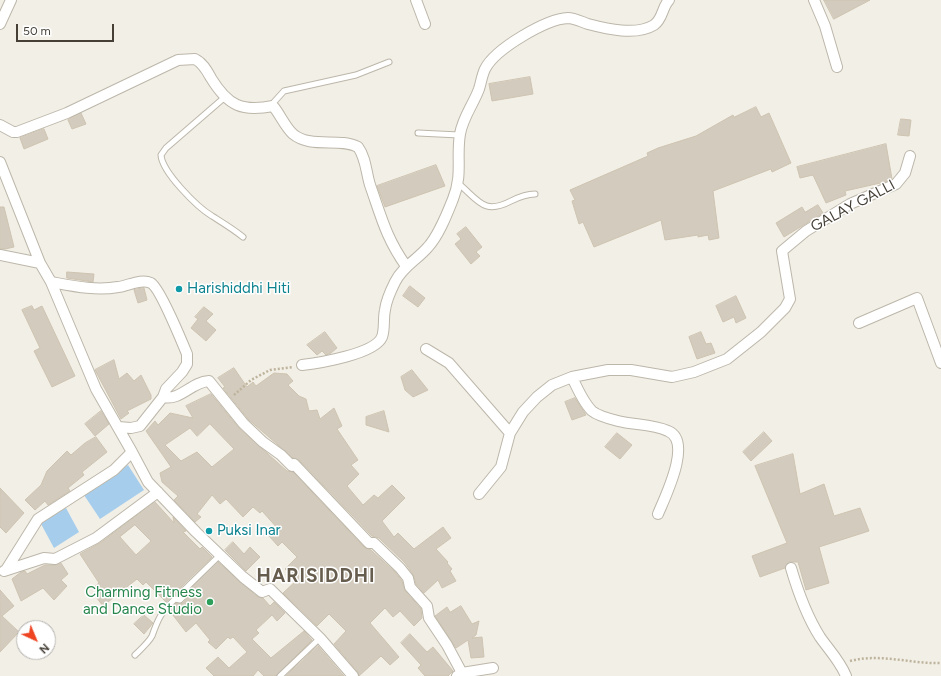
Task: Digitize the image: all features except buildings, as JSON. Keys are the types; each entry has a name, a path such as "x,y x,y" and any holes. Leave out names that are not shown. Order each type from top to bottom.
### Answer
{"street":[{"path":"0,24 11,0"},
{"path":"416,0 425,24"},
{"path":"302,365 330,362 370,348 380,342 383,336 385,309 396,282 406,266 429,247 459,184 459,135 463,120 478,90 485,69 494,57 506,47 540,27 569,18 599,27 628,30 644,28 653,25 661,18 669,0"},
{"path":"814,0 825,26 837,67"},
{"path":"0,125 13,132 17,132 67,113 178,60 190,58 200,62 219,90 237,106 248,109 273,106 291,132 297,137 316,142 350,142 358,147 365,162 382,223 389,240 406,266"},
{"name":"GALAY GALLI","path":"479,494 501,467 510,433 524,412 537,397 552,385 572,377 608,370 631,370 672,377 694,372 727,359 761,332 785,308 790,299 782,251 806,231 850,204 896,184 905,173 910,156"},
{"path":"0,162 40,263 51,282 96,389 148,482 243,577 262,592 270,589 320,638 353,676"},
{"path":"0,256 40,263"},
{"path":"51,282 97,288 118,287 143,281 152,284 159,294 187,354 187,364 166,389 163,398 140,426 131,428 118,427"},
{"path":"859,323 915,298 919,300 941,363"},
{"path":"426,349 449,363 510,433"},
{"path":"572,377 580,394 593,411 608,418 630,424 658,427 670,431 675,436 679,444 678,459 658,514"},
{"path":"163,398 174,398 202,382 209,381 226,401 234,414 263,442 281,455 292,466 294,464 369,543 374,543 400,568 408,578 410,587 427,606 429,618 447,645 459,674 493,668"},
{"path":"3,571 38,519 114,470 132,452"},
{"path":"3,571 44,558 55,559 96,538 158,492"},
{"path":"791,568 801,603 820,636 841,664 846,676"}],"lane":[{"path":"273,106 274,102 284,91 356,75 389,62"},
{"path":"226,97 166,148 161,155 161,161 171,177 211,216 228,225 243,237"},
{"path":"418,132 459,135"},
{"path":"459,184 481,204 489,208 497,208 522,196 535,194"},
{"path":"135,655 151,637 152,630 162,611 175,599 180,600 185,595 184,590 220,555"},
{"path":"280,676 320,638"}],"path":[{"path":"226,401 251,380 270,370 302,365"},
{"path":"841,664 861,658 876,658 925,664 941,663"}],"water":[{"path":"128,465 144,490 100,519 84,495"},
{"path":"66,508 79,532 54,548 40,522"}],"place":[{"name":"Harishiddhi Hiti","path":"179,289"},
{"name":"Puksi Inar","path":"209,531"},
{"name":"Charming Fitness and Dance Studio","path":"210,602"}],"district":[{"name":"HARISIDDHI","path":"316,576"}]}
